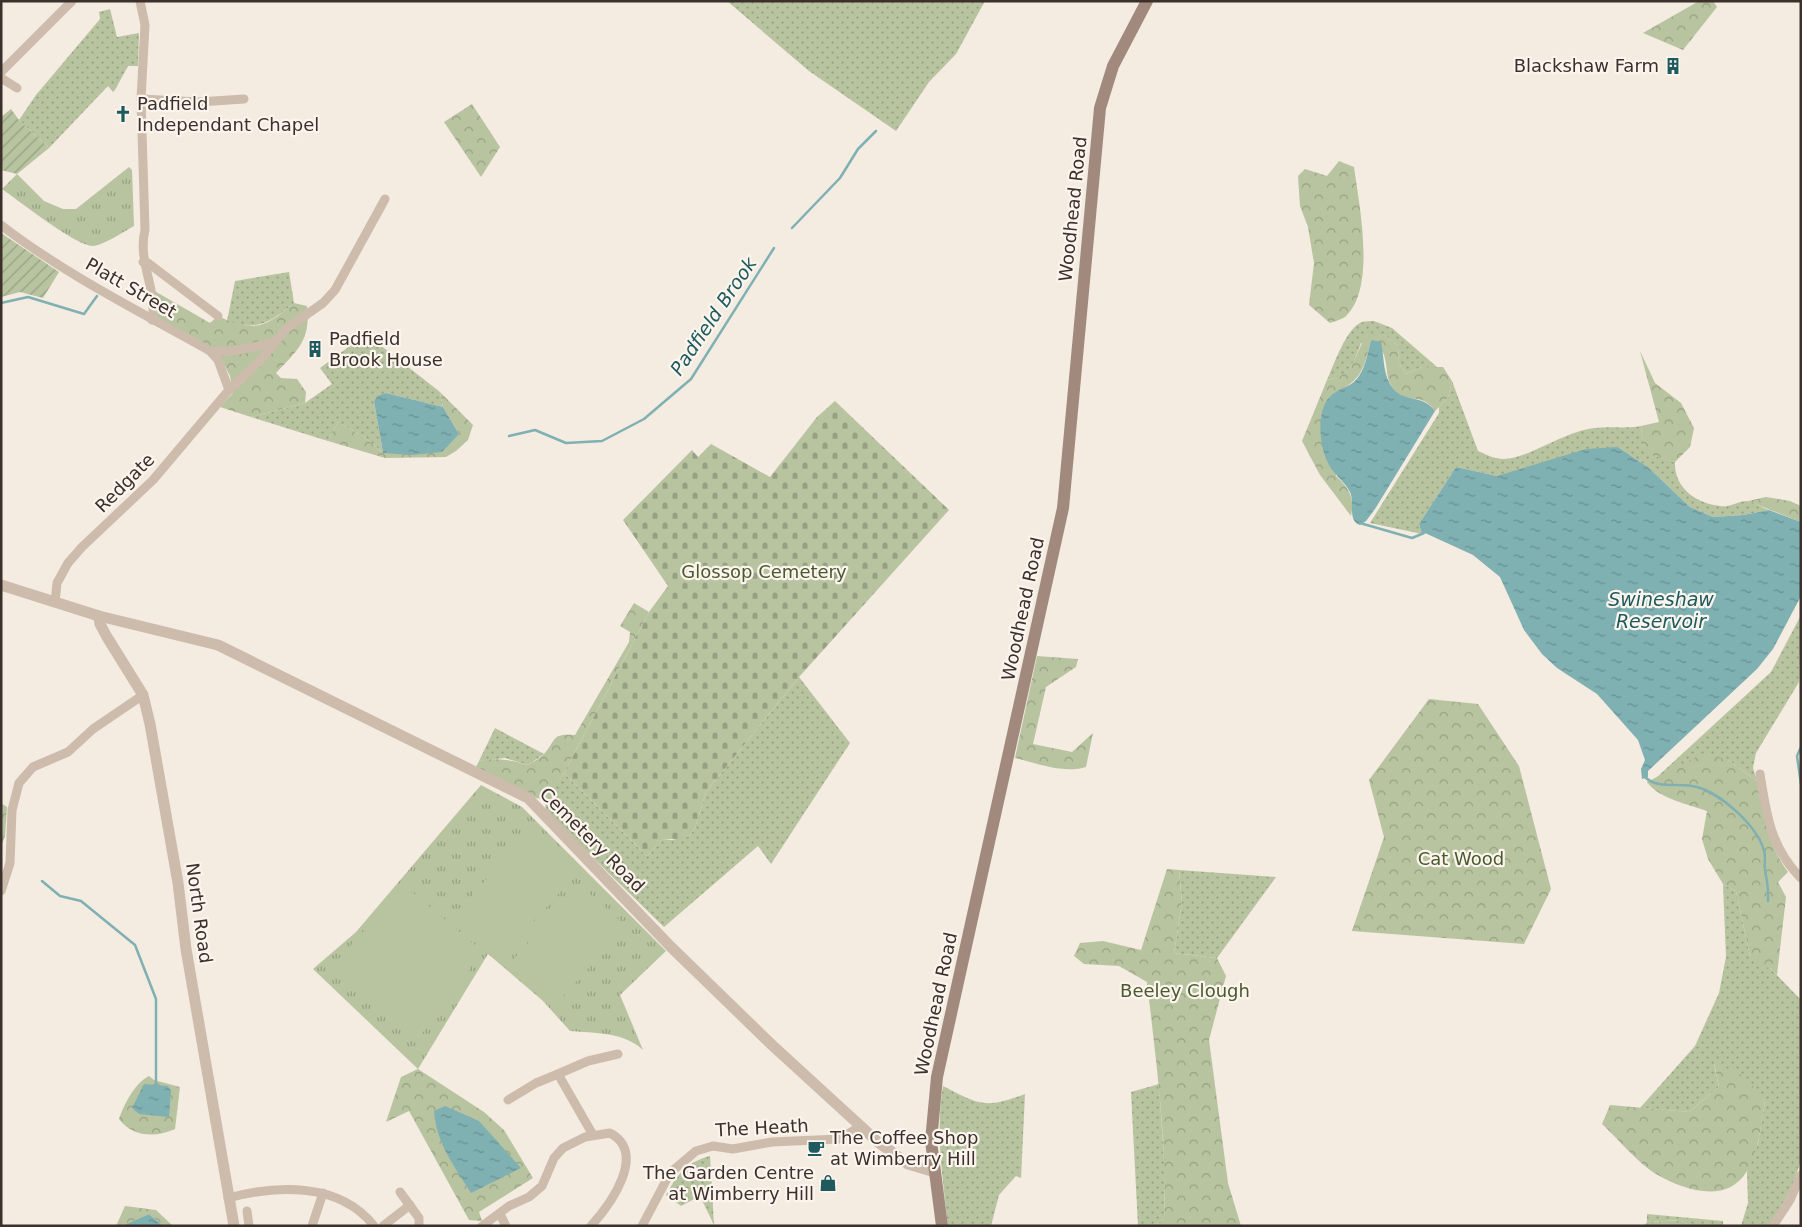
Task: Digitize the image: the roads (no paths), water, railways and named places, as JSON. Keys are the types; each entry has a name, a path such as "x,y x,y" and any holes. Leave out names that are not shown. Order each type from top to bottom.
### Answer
{"main road":[{"name":"Woodhead Road","path":"942,1226 932,1140 937,1077 1063,508 1100,108 1114,66 1147,1"}],"street":[{"path":"1,72 72,1"},
{"path":"140,1 145,25 141,99 145,230 142,240 143,262 154,309 152,320"},
{"path":"1,78 17,88"},
{"path":"141,99 199,102 244,99"},
{"name":"Redgate","path":"55,602 57,583 68,563 82,547 153,480 229,390 259,362 286,329 323,303 334,290 385,199"},
{"name":"Platt Street","path":"1,225 41,254 210,352 218,360 229,390"},
{"path":"143,262 148,263 218,316"},
{"path":"210,352 254,348 274,342"},
{"name":"Cemetery Road","path":"1,585 100,616 200,639 231,650 528,798 758,1032 861,1126 908,1164 935,1172"},
{"name":"North Road","path":"100,616 100,624 106,637 143,695 150,724 178,883 186,949 234,1226"},
{"path":"1,891 10,863 12,810 19,783 33,767 68,752 93,730 143,695"},
{"path":"1760,774 1769,822 1778,849 1790,867 1801,878"},
{"path":"508,1100 536,1083 588,1061 618,1054"},
{"path":"558,1074 593,1135"},
{"name":"The Heath","path":"642,1226 670,1173 696,1151 713,1146 733,1149 772,1142 831,1140 845,1136 861,1126"},
{"path":"484,1225 509,1206 529,1198 542,1186 554,1158 563,1148 593,1135 610,1133 620,1140 624,1149 625,1170 615,1195 591,1226"},
{"path":"1773,1226 1790,1200 1801,1175"},
{"path":"228,1198 283,1190 323,1193 347,1202 374,1226"},
{"path":"400,1192 419,1218 419,1224"},
{"path":"312,1226 323,1193"},
{"path":"383,1226 410,1206"},
{"path":"247,1211 250,1226"},
{"path":"500,1214 506,1226"}],"water":[{"path":"1371,340 1381,342 1386,374 1395,390 1406,397 1430,405 1435,411 1375,509 1366,521 1360,525 1356,523 1352,515 1350,492 1327,461 1322,445 1320,425 1321,415 1328,399 1334,393 1357,379 1365,363"},
{"path":"386,393 443,407 459,434 442,452 412,455 383,453 374,401 378,396"},
{"name":"Swineshaw Reservoir","path":"1618,447 1649,468 1690,507 1713,517 1743,515 1769,510 1801,522 1801,596 1773,649 1757,669 1648,771 1648,777 1642,779 1641,769 1645,760 1638,740 1597,694 1557,668 1542,654 1524,630 1500,577 1473,555 1425,533 1422,534 1419,524 1456,467 1497,476 1586,449"},
{"path":"144,1084 168,1086 171,1091 169,1117 139,1114 132,1108"},
{"path":"445,1106 479,1121 521,1168 471,1193 447,1154 438,1134 434,1111"},
{"path":"149,1214 163,1226 124,1226 125,1225"}],"waterway":[{"name":"Padfield Brook","path":"792,228 840,178 858,149 876,131"},
{"name":"Padfield Brook","path":"509,436 535,430 566,443 602,441 644,419 691,379 774,248"},
{"name":"Padfield Brook","path":"1,303 28,297 84,314 97,296"},
{"path":"159,302 165,302 174,308"},
{"path":"1360,523 1412,538 1424,533"},
{"path":"1801,747 1797,756 1801,784"},
{"path":"1645,777 1655,783 1686,785 1702,789 1713,794 1746,821 1754,831 1764,851 1768,901"},
{"path":"42,881 60,896 81,901 135,945 156,999 156,1085"}],"place":[{"name":"Blackshaw Farm","path":"1673,66"},
{"name":"Padfield Independant Chapel","path":"123,114"},
{"name":"Padfield Brook House","path":"315,349"},
{"name":"The Coffee Shop at Wimberry Hill","path":"816,1148"},
{"name":"The Garden Centre at Wimberry Hill","path":"828,1183"}],"park label":[{"name":"Glossop Cemetery","path":"764,572"},
{"name":"Cat Wood","path":"1461,859"},
{"name":"Beeley Clough","path":"1185,991"}]}
